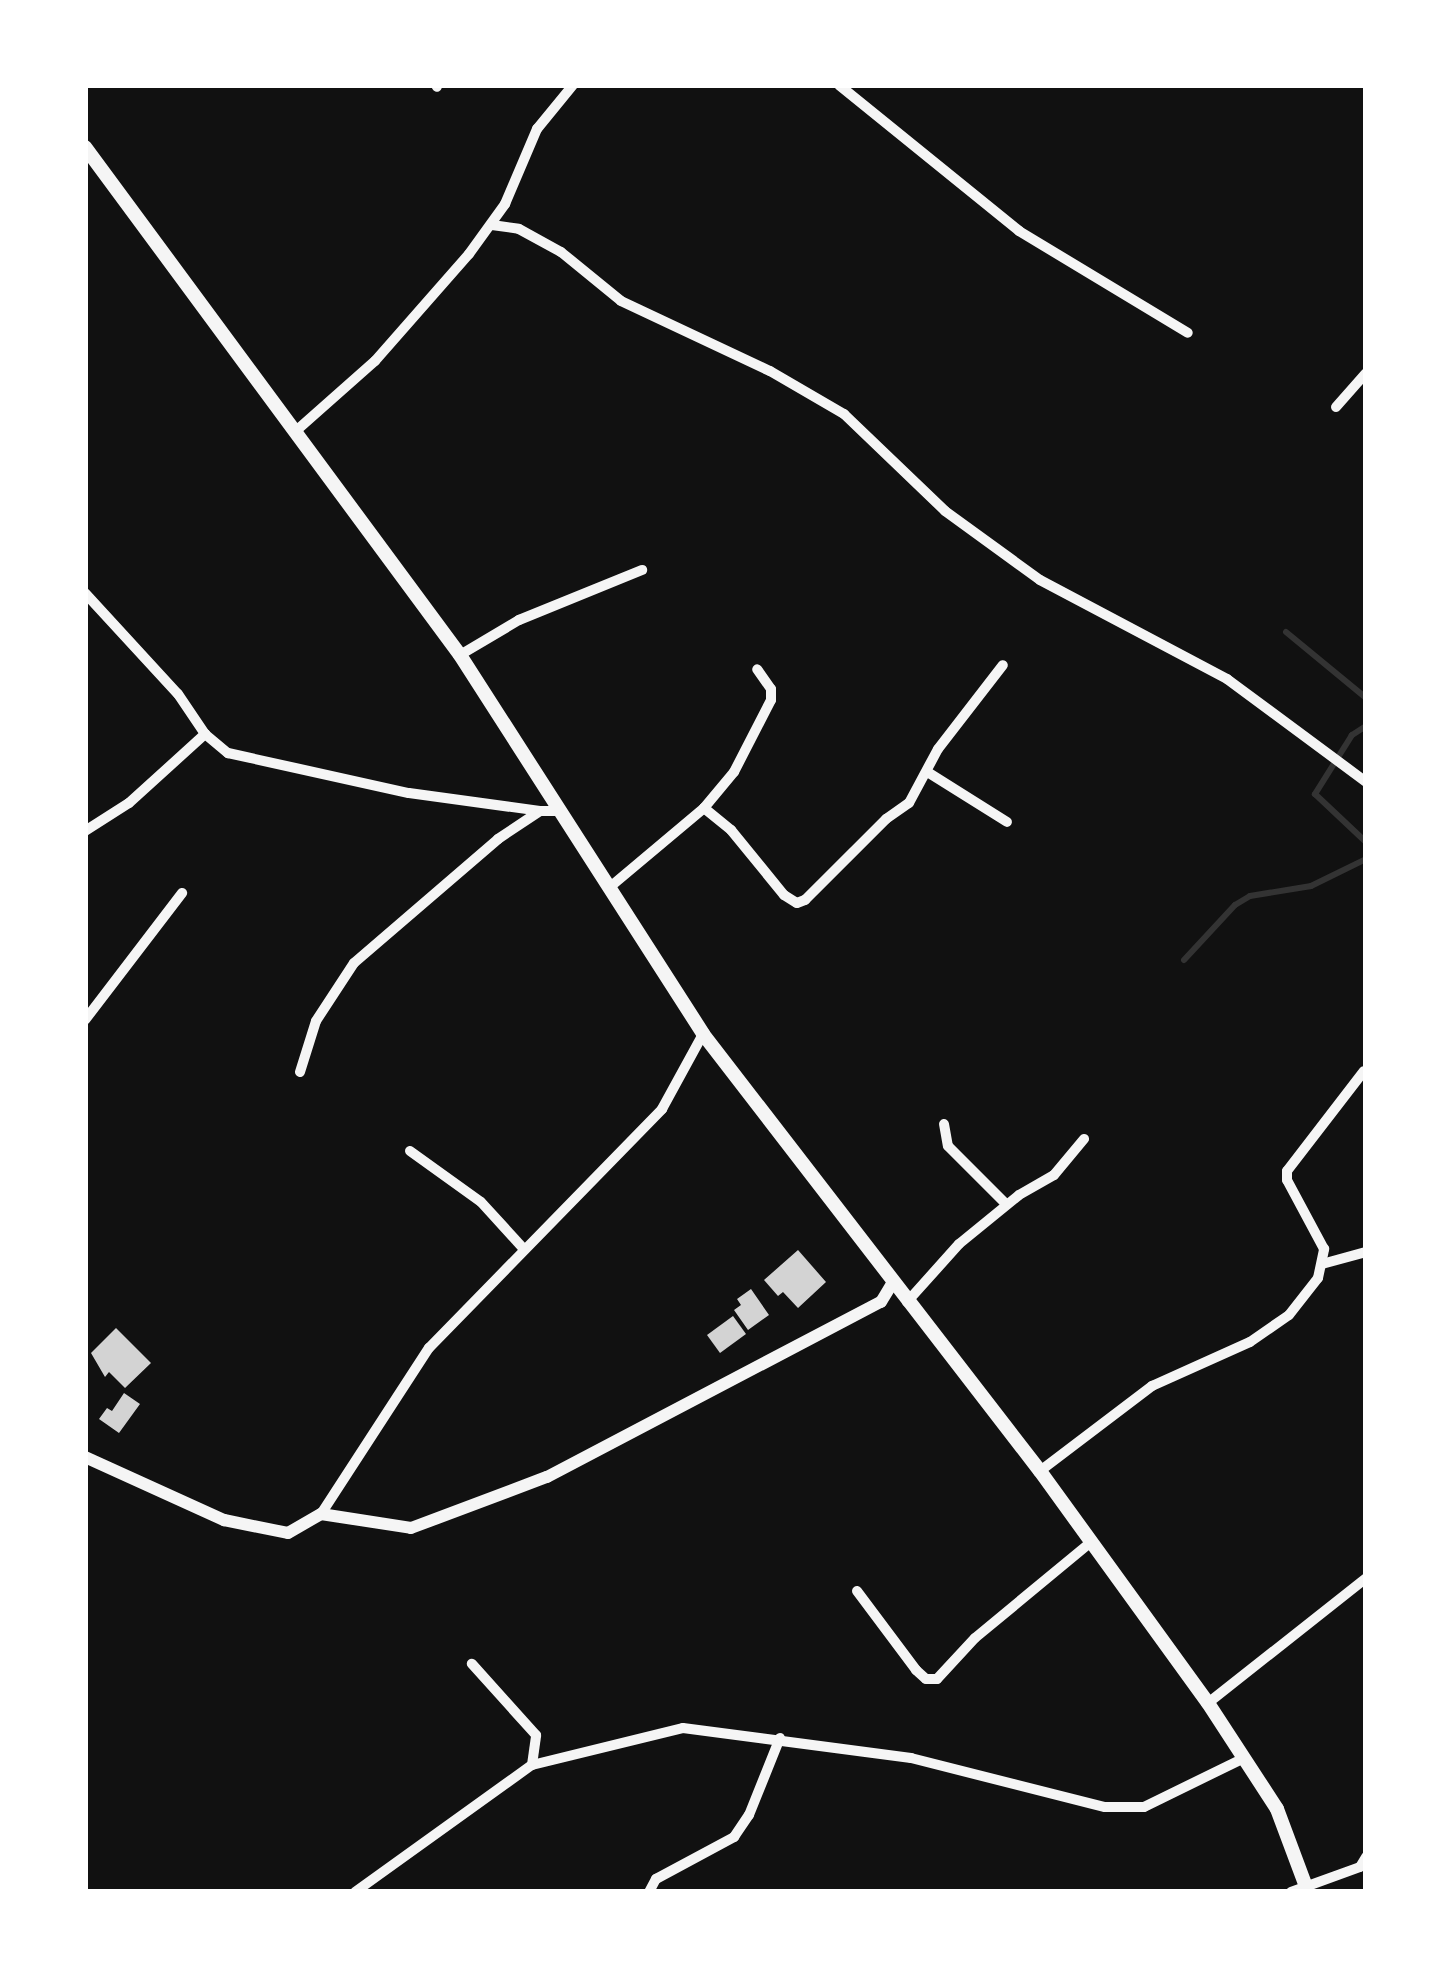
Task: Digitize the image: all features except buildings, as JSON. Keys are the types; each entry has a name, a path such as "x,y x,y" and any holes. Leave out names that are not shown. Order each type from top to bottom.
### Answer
{"main road":[{"path":"85,148 460,655 704,1034 1040,1471 1208,1704 1278,1810 1308,1889"}],"street":[{"path":"297,430 376,360 492,225 525,151 573,85"},
{"path":"839,85 1019,231 1188,333"},
{"path":"492,225 520,229 561,252 621,301 770,371 844,414 945,512 1024,568 1227,679 1366,782"},
{"path":"1336,407 1366,373"},
{"path":"460,655 519,620 642,570"},
{"path":"85,593 166,681 219,748 242,757 408,793 562,811"},
{"path":"704,808 731,830 784,895 797,902 909,802 938,749 1003,665"},
{"path":"610,887 704,808 734,772 771,700 771,689 758,669"},
{"path":"85,831 129,803 206,734"},
{"path":"928,773 1007,822"},
{"path":"300,1072 316,1021 354,963 498,839 540,811"},
{"path":"85,1020 182,893"},
{"path":"85,1457 224,1520 288,1533 321,1514 429,1348 662,1109 704,1034"},
{"path":"1040,1471 1152,1386 1280,1324 1318,1278 1324,1249 1287,1180 1287,1171 1364,1071"},
{"path":"944,1124 948,1146 1006,1204"},
{"path":"907,1302 960,1244 1006,1204 1054,1175 1084,1139"},
{"path":"410,1151 481,1202 523,1248"},
{"path":"1322,1264 1366,1252"},
{"path":"321,1514 411,1528 464,1511 546,1477 880,1302 892,1282"},
{"path":"858,1592 916,1670 926,1680 938,1679 976,1638 1091,1542"},
{"path":"1208,1704 1366,1578"},
{"path":"472,1664 536,1734 532,1765"},
{"path":"355,1892 532,1765 684,1728 911,1758 1105,1807 1144,1807 1164,1801 1244,1758"},
{"path":"648,1892 656,1879 734,1837 748,1816 780,1738"},
{"path":"1292,1892 1308,1889 1364,1863"}],"waterway":[{"path":"1286,632 1366,698"},
{"path":"1366,726 1352,735 1315,794 1366,842"},
{"path":"1184,960 1235,905 1250,896 1311,886 1366,859"}]}
